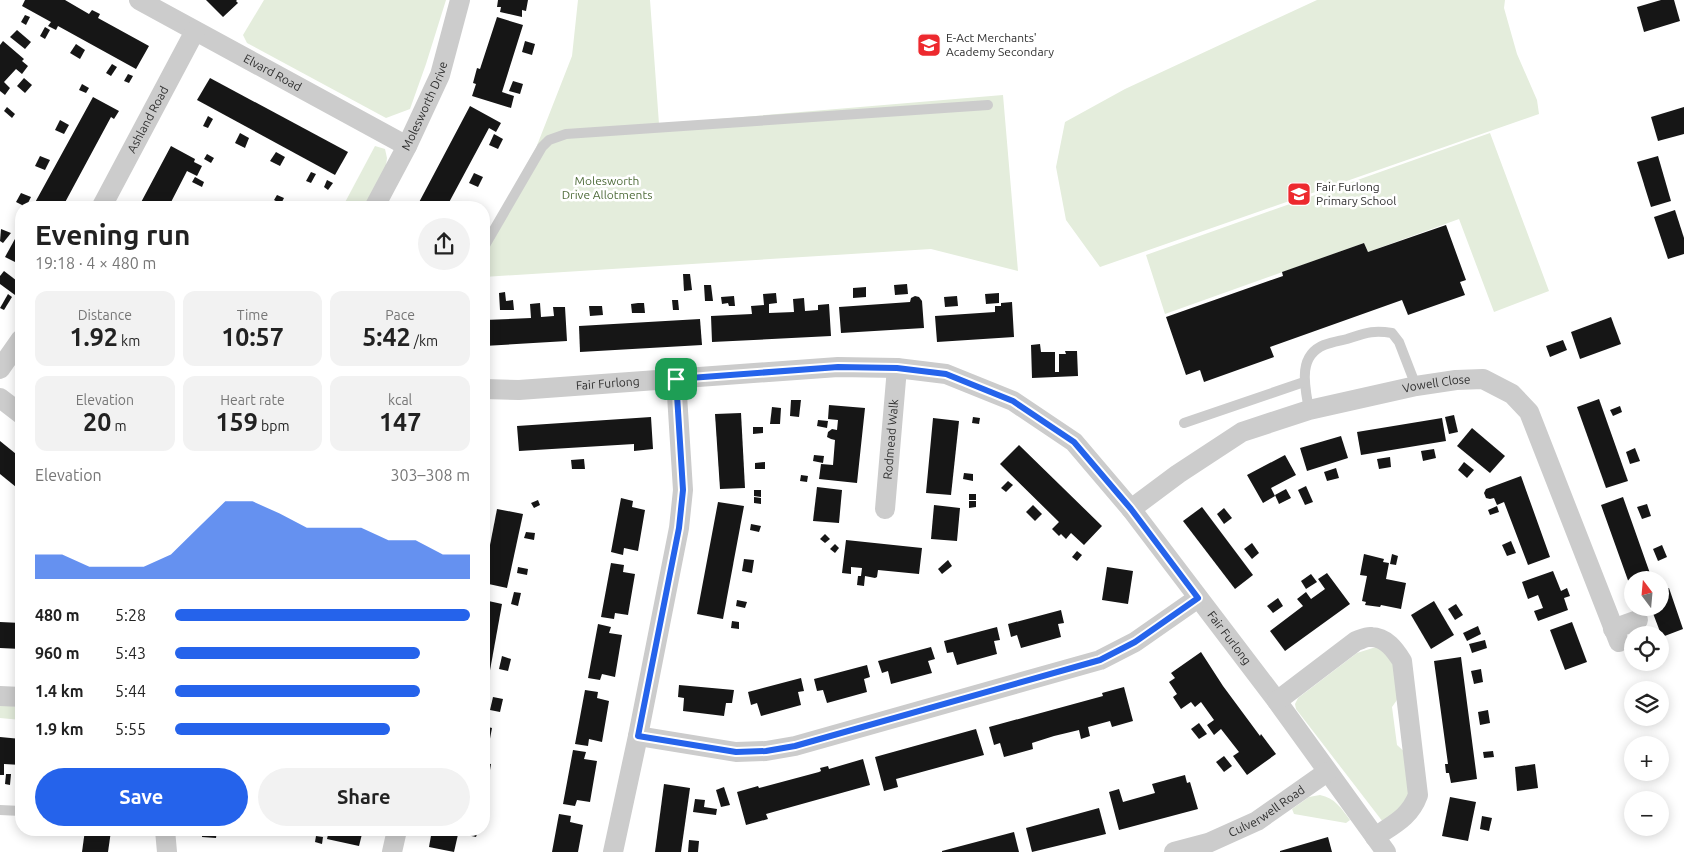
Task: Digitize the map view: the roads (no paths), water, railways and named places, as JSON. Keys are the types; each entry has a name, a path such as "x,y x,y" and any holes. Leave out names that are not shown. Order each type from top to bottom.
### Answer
{"street":[{"name":"Elvard Road","path":"139,0 407,146"},
{"name":"Molesworth Drive","path":"377,201 407,146 440,75 460,0"},
{"name":"Ashland Road","path":"105,201 195,31"},
{"path":"0,369 15,348"},
{"name":"Fair Furlong","path":"490,389 519,390 838,367 897,368 946,374 1013,401 1074,442 1131,509 1277,701 1380,844 1408,814 1414,806 1418,795 1402,661 1395,650 1385,641 1371,636 1356,642 1277,701"},
{"name":"Rodmead Walk","path":"885,510 897,368"},
{"path":"613,852 679,528 683,490 676,379"},
{"name":"Vowell Close","path":"1131,509 1178,474 1242,432 1309,410 1416,386 1456,380 1483,379 1512,394 1529,412 1616,635 1638,620"},
{"path":"0,398 15,409"},
{"path":"638,736 736,752 766,751 795,746 1100,660 1135,642 1198,598"},
{"path":"0,696 15,697"},
{"name":"Culverwell Road","path":"1174,852 1208,842 1257,821 1327,772"},
{"path":"166,836 167,852"},
{"path":"392,852 396,836"}],"lane":[{"path":"490,237 542,146 549,140 566,134 988,105"},
{"path":"1309,410 1304,382 1305,365 1312,353 1323,346 1376,330 1392,333 1399,342 1416,386"},
{"path":"1184,423 1304,382"},
{"path":"0,810 15,811"}],"place":[{"name":"E-Act Merchants' Academy Secondary","path":"929,45"},
{"name":"Fair Furlong Primary School","path":"1299,194"}],"park label":[{"name":"Molesworth Drive Allotments","path":"607,188"}]}
